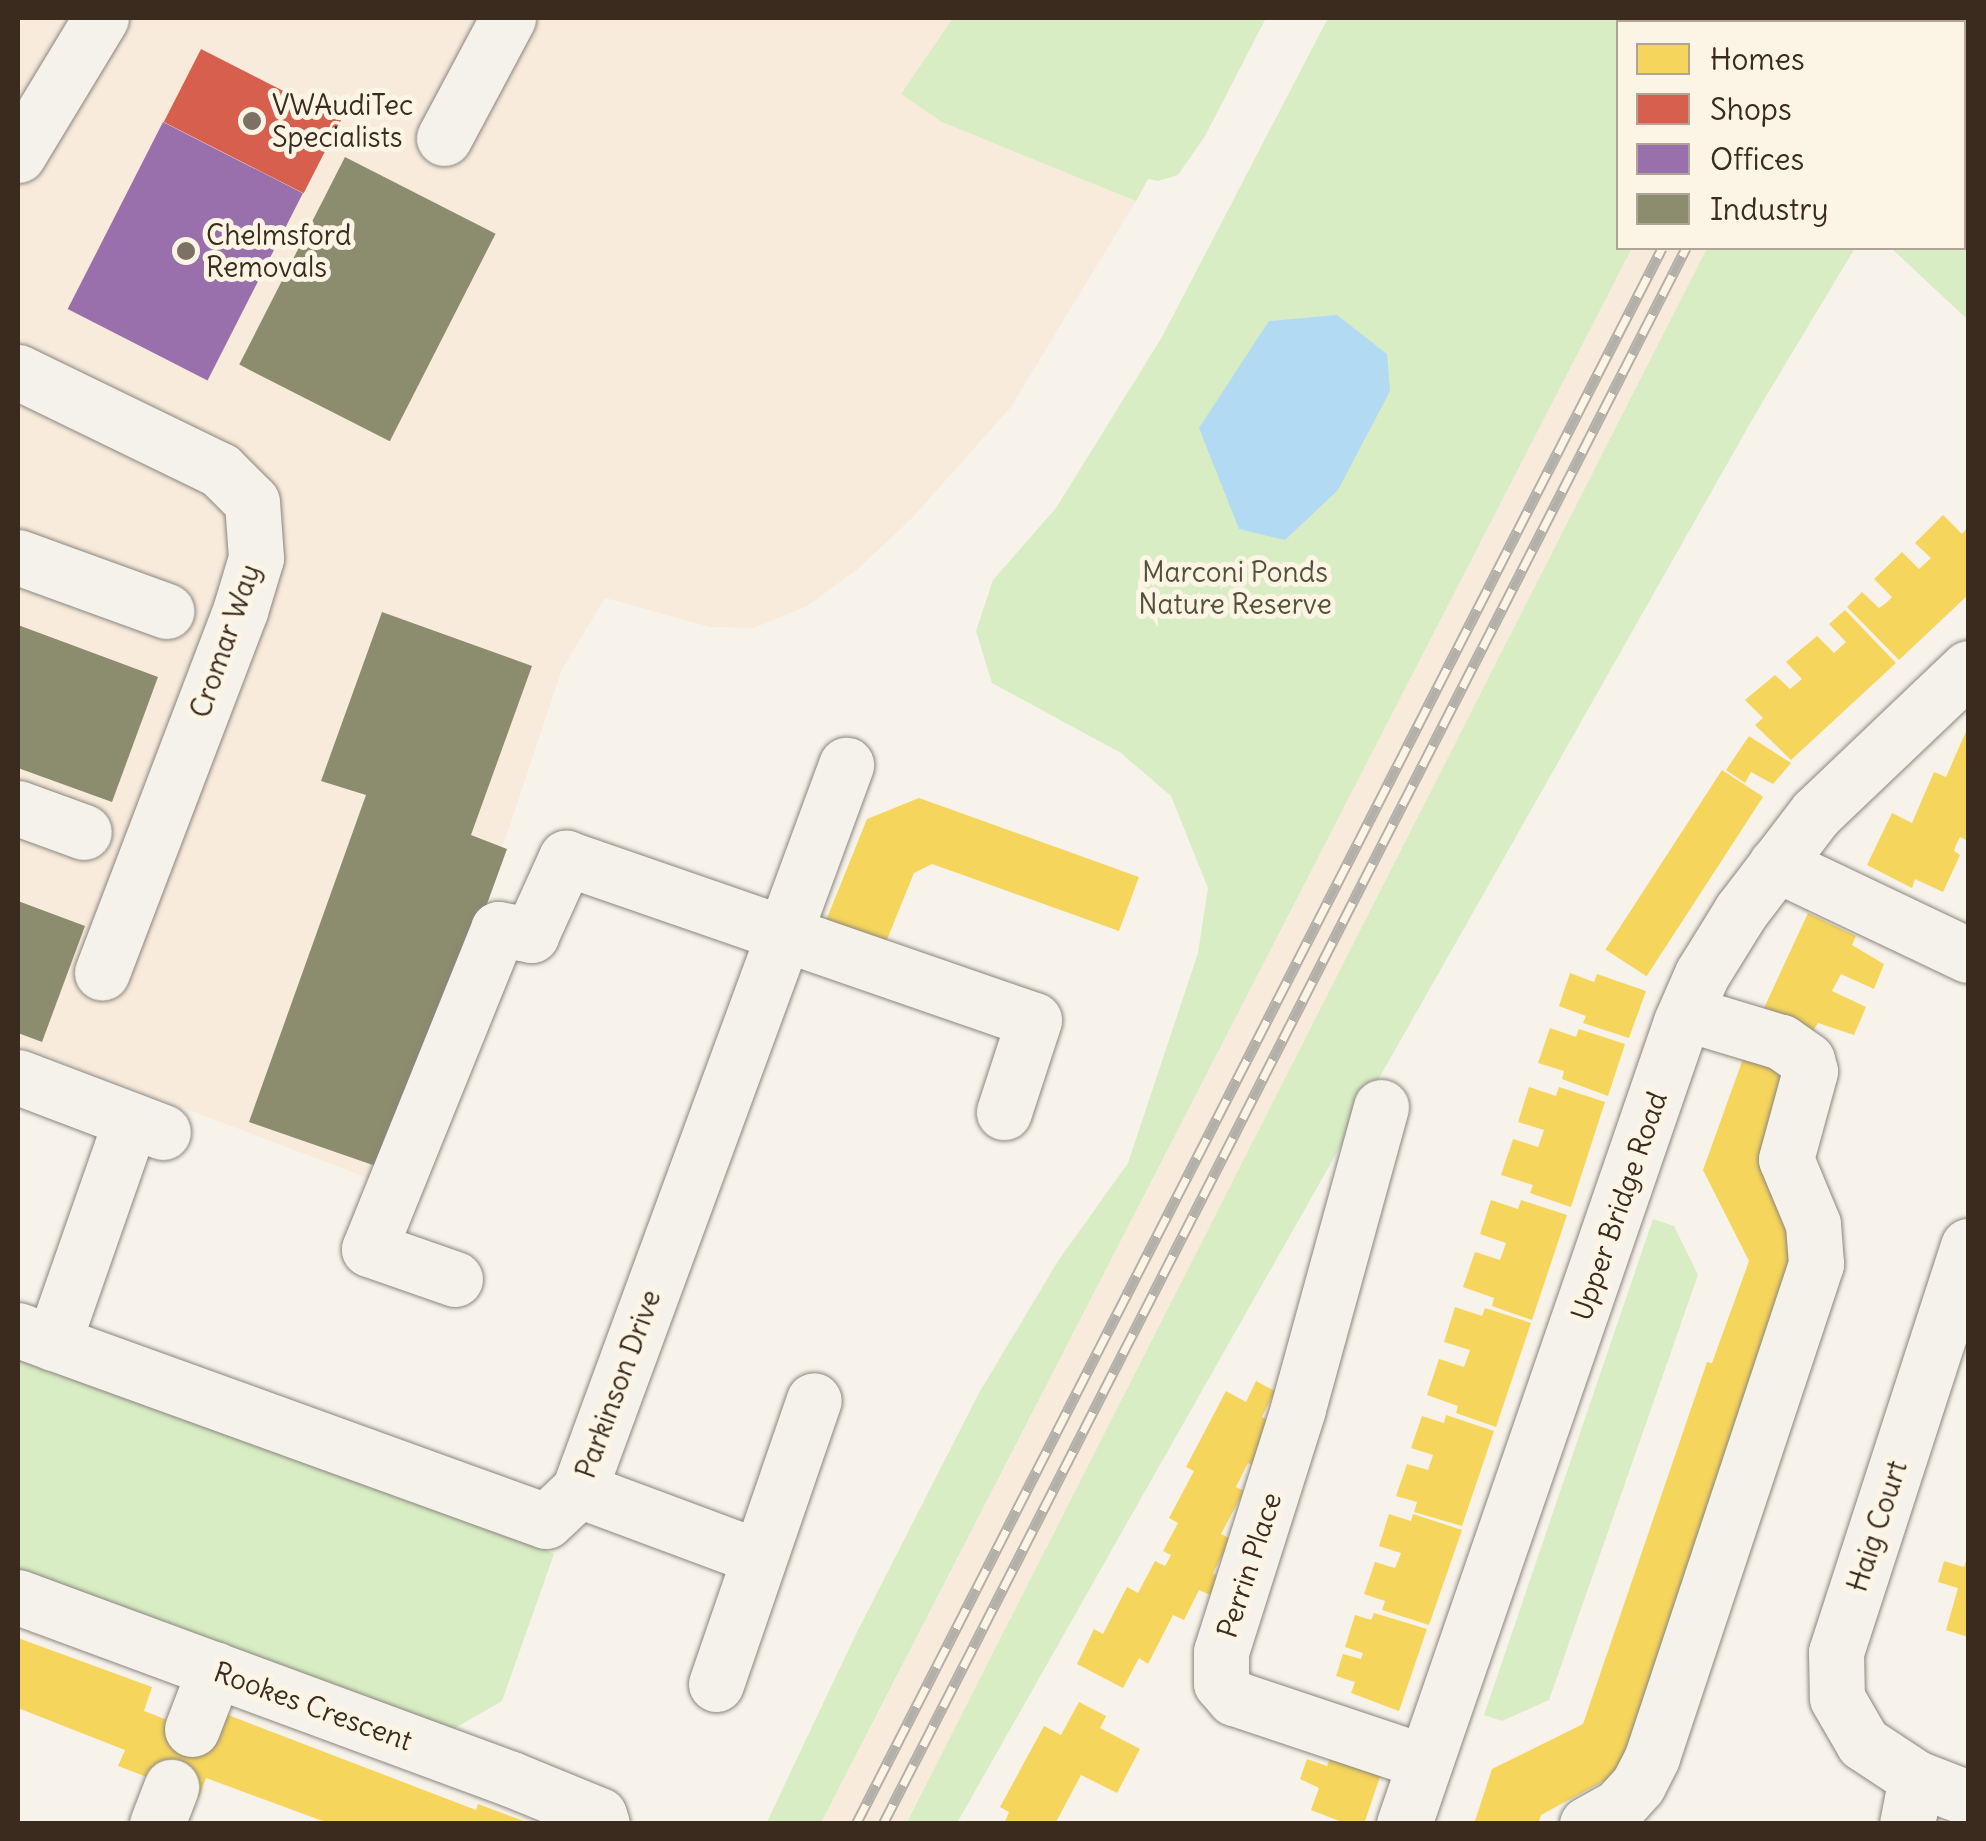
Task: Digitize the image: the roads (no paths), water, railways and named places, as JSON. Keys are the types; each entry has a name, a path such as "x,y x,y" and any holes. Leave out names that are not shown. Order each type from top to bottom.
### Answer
{"street":[{"path":"18,155 101,18"},
{"path":"444,138 508,18"},
{"name":"Cromar Way","path":"18,372 220,470 252,502 256,558 240,611 102,974"},
{"path":"18,558 166,611"},
{"name":"Upper Bridge Road","path":"1404,1824 1685,1013 1702,974 1776,864 1816,813 1968,668"},
{"name":"Parkinson Drive","path":"35,1336 546,1521 578,1490 846,765"},
{"path":"18,808 84,832"},
{"path":"455,1279 369,1249 498,929 531,935 566,858 1034,1020 1004,1112"},
{"path":"1776,864 1968,955"},
{"path":"1587,1824 1619,1806 1652,1757 1816,1264 1813,1224 1786,1159 1810,1071 1807,1060 1781,1042 1685,1013"},
{"path":"18,1077 147,1126 35,1336"},
{"name":"Perrin Place","path":"1381,1107 1298,1410 1221,1652 1221,1683 1234,1698 1425,1762"},
{"name":"Haig Court","path":"1968,1246 1836,1652 1837,1698 1863,1743 1911,1801 1968,1798"},
{"path":"716,1684 814,1400"},
{"path":"578,1490 760,1557"},
{"name":"Rookes Crescent","path":"18,1597 511,1778 598,1815 602,1824"},
{"path":"192,1729 215,1669"}],"water":[{"path":"1337,315 1387,354 1390,391 1338,490 1285,540 1239,529 1199,428 1269,321"}],"railway":[{"path":"856,1824 1661,250"},
{"path":"883,1824 1685,250"}],"place":[{"name":"VWAudiTec Specialists","path":"252,121"},
{"name":"Chelmsford Removals","path":"186,251"}],"park label":[{"name":"Marconi Ponds Nature Reserve","path":"1235,588"}]}
